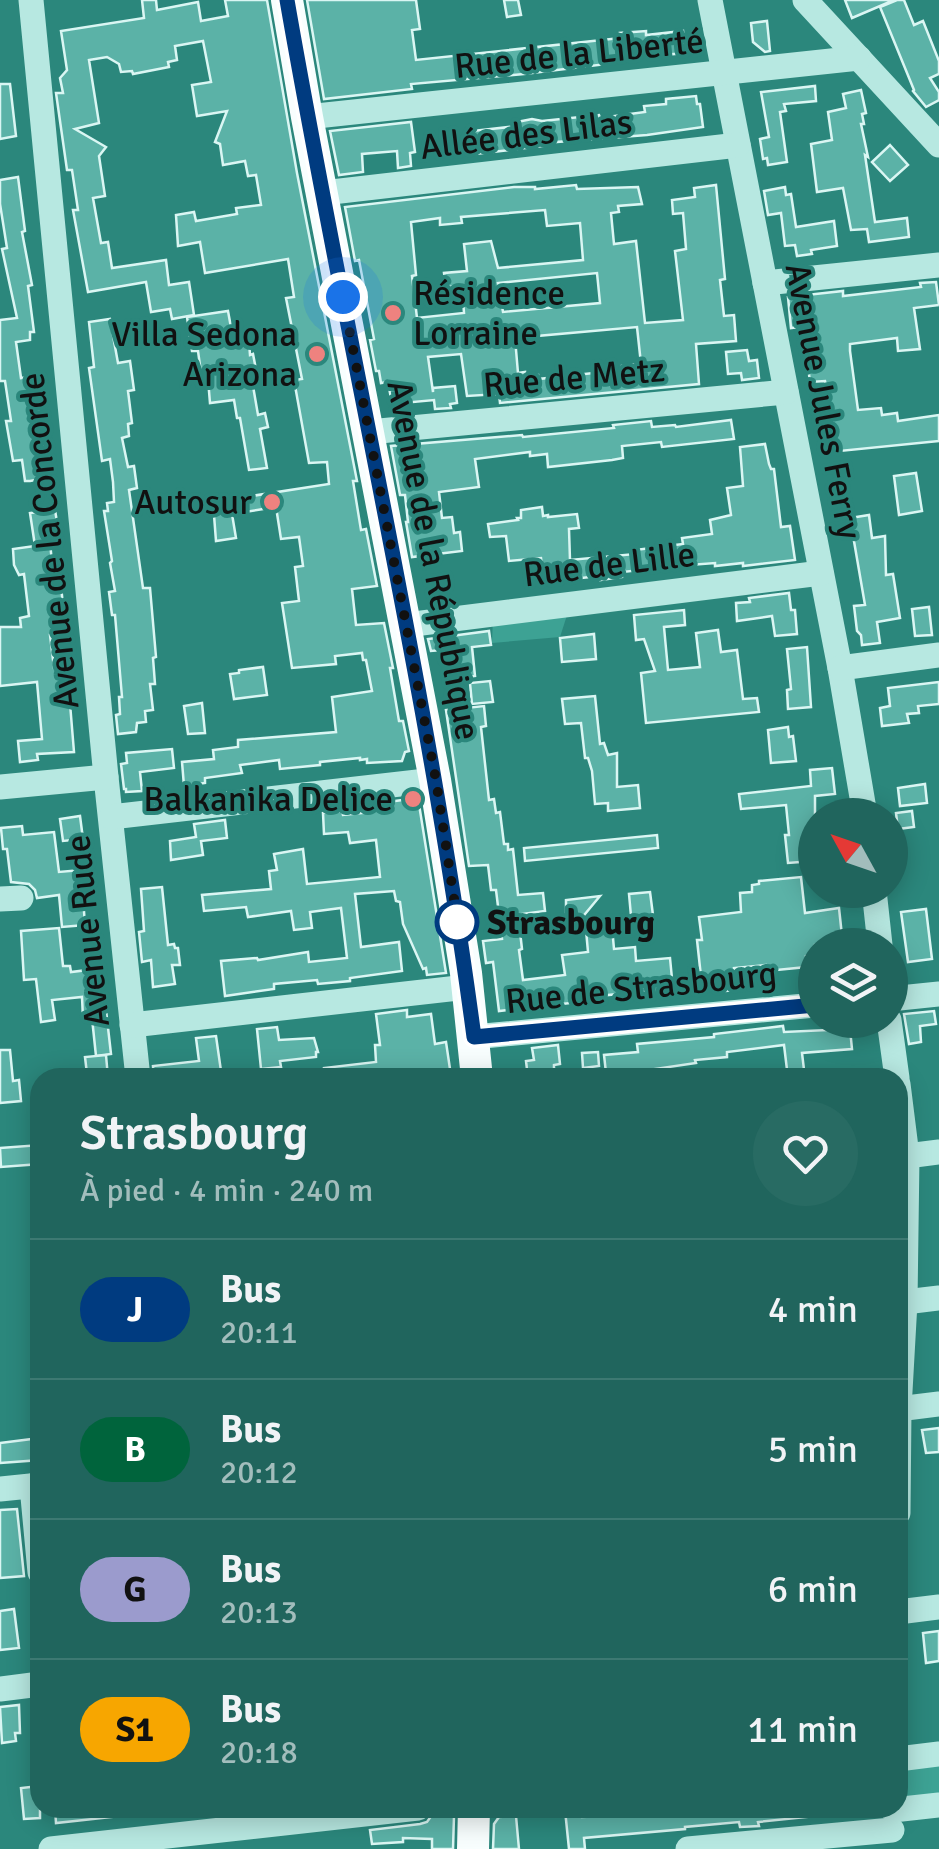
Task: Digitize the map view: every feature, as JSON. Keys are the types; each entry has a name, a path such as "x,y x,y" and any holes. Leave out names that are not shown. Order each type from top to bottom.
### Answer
{"main road":[{"name":"Avenue de la République","path":"286,0 436,780 476,1068"},
{"path":"473,1849 474,1818"}],"street":[{"name":"Avenue de la Concorde","path":"31,0 106,777"},
{"name":"Avenue Jules Ferry","path":"710,0 862,798"},
{"path":"805,0 939,146"},
{"name":"Rue de la Liberté","path":"307,117 860,58"},
{"name":"Allée des Lilas","path":"323,193 738,145"},
{"path":"766,283 939,264"},
{"name":"Rue de Metz","path":"369,432 786,392"},
{"name":"Rue de Lille","path":"406,624 821,572"},
{"path":"840,668 939,655"},
{"path":"0,787 106,777"},
{"name":"Avenue Rude","path":"106,777 137,1068"},
{"path":"111,817 436,780"},
{"path":"132,1025 467,987"},
{"path":"908,997 939,994"},
{"name":"Rue de Strasbourg","path":"474,1037 798,1007"},
{"path":"891,1038 895,1068"},
{"path":"908,1156 939,1152"},
{"path":"908,1302 939,1298"},
{"path":"908,1408 939,1404"},
{"path":"0,1489 30,1486"},
{"path":"908,1611 939,1607"},
{"path":"0,1689 30,1685"},
{"path":"908,1758 939,1754"},
{"path":"908,1818 939,1805"},
{"path":"51,1849 318,1818"},
{"path":"688,1849 892,1824"}],"green space":[{"path":"569,609 560,637 492,643 493,616"},
{"path":"939,1754 939,1805 908,1807 908,1758"}],"building":[{"path":"142,0 156,0 157,10 198,2 201,21 228,16 225,0 267,0 357,481 353,481 361,530 366,529 377,586 352,589 356,625 384,623 399,721 403,721 409,751 402,761 367,763 367,759 360,758 280,769 279,760 240,765 242,773 205,778 205,783 184,786 182,762 214,759 213,750 238,747 238,740 336,732 332,697 372,691 362,653 335,656 336,664 292,668 282,603 299,601 295,567 303,566 299,537 281,539 276,507 232,514 236,538 216,541 213,502 329,484 327,462 309,463 294,380 302,379 286,298 294,297 288,259 205,273 200,242 178,246 176,215 194,212 196,221 237,214 236,208 261,205 256,175 248,176 245,161 223,165 220,144 215,142 227,111 197,116 192,85 211,82 203,41 175,46 177,60 168,62 169,67 133,74 121,72 119,64 107,57 89,60 99,123 75,129 106,147 99,156 105,196 93,198 101,243 108,242 112,268 166,260 169,285 189,282 194,315 172,319 170,309 151,312 146,282 88,292 73,210 78,210 72,170 67,170 56,93 63,93 60,78 67,70 61,31 144,18"},
{"path":"307,0 416,0 420,29 412,30 416,60 621,38 620,33 646,31 646,35 683,31 685,53 411,84 412,89 324,99"},
{"path":"504,0 518,0 521,15 507,17"},
{"path":"845,0 894,0 852,18"},
{"path":"904,0 914,25 923,21 939,61 939,74 930,78 939,92 939,100 926,107 913,91 880,7"},
{"path":"767,21 770,51 765,52 753,42 751,23"},
{"path":"0,84 10,84 16,136 0,139"},
{"path":"815,86 816,101 784,104 786,111 780,112 787,162 768,165 767,158 763,159 760,139 769,137 761,92"},
{"path":"861,90 866,113 862,114 861,124 875,222 907,218 909,237 869,242 867,229 851,230 843,188 817,192 811,144 832,140 828,112 846,108 843,94"},
{"path":"696,96 703,127 474,154 472,131 518,126 517,122 532,119 599,115 600,118 645,112 644,106 666,104 666,99"},
{"path":"411,122 415,152 410,153 411,166 398,168 397,151 362,154 363,172 339,175 330,131"},
{"path":"890,145 908,165 890,181 872,162"},
{"path":"18,177 34,332 30,332 30,340 16,342 21,378 29,377 38,407 46,478 30,481 25,481 22,460 13,461 5,381 0,381 0,320 17,318 2,249 7,248 0,180"},
{"path":"576,185 577,189 638,187 642,204 618,206 619,212 611,213 614,244 636,241 645,323 683,320 675,251 686,249 683,213 673,214 672,200 695,197 694,188 716,185 725,279 720,280 724,316 734,315 736,341 696,344 699,384 500,403 499,394 467,396 461,354 428,357 433,392 433,388 455,386 457,403 450,404 451,408 435,409 434,400 392,404 388,382 381,383 376,371 370,340 374,339 345,207 514,187","holes":["545,210 547,226 580,223 583,260 498,268 491,241 464,244 467,271 444,273 446,287 462,286 464,313 417,318 411,222 440,218 440,225 462,223 461,217","597,273 600,303 503,312 498,283","637,327 641,364 622,366 622,370 538,379 538,375 518,373 515,338"]},
{"path":"785,187 786,195 791,194 796,227 834,221 837,246 797,256 795,245 785,246 781,213 768,215 764,191"},
{"path":"936,282 939,305 914,308 920,349 898,351 897,338 850,344 850,351 858,410 881,408 882,415 897,413 898,421 939,415 939,441 830,452 826,429 834,428 825,381 810,382 807,326 791,328 788,297 843,291 843,296"},
{"path":"228,311 234,344 249,342 250,355 253,354 259,385 253,386 258,415 265,413 268,427 260,429 267,468 249,470 234,400 210,403 208,379 202,380 198,351 192,351 187,317"},
{"path":"110,319 118,363 130,361 134,390 128,391 132,423 128,424 129,436 122,438 128,467 134,466 137,488 129,490 143,588 150,588 156,657 155,684 150,684 153,710 145,711 146,722 137,723 136,732 118,734 116,715 120,714 122,697 115,615 109,592 115,591 104,511 108,511 107,503 114,502 113,482 110,459 102,461 89,368 94,367 89,322"},
{"path":"747,350 749,361 757,360 759,378 742,380 741,373 728,374 726,352"},
{"path":"731,420 734,439 662,447 661,442 622,446 623,458 612,460 548,467 547,454 530,456 530,452 475,459 479,487 439,492 442,518 452,517 454,533 460,532 462,551 412,557 405,495 400,495 391,446 523,437 651,421 652,427 676,427"},
{"path":"765,444 769,464 774,469 781,527 790,526 795,560 743,566 676,566 622,572 622,577 600,580 599,576 544,582 541,558 509,561 506,536 490,537 488,524 518,520 521,510 542,507 543,516 548,517 577,514 579,528 569,529 570,560 636,554 635,550 683,544 682,538 712,534 710,520 731,515 727,488 743,486 740,447"},
{"path":"916,473 922,511 899,515 894,476"},
{"path":"55,510 58,528 49,530 54,586 61,586 66,634 50,635 54,668 67,667 74,752 37,754 38,760 20,762 18,741 42,739 37,682 0,686 0,627 21,627 20,618 29,616 24,574 19,575 14,565 13,549 35,546 30,513"},
{"path":"869,515 872,538 885,536 886,575 893,574 900,618 877,622 880,643 862,645 854,606 865,605 850,518"},
{"path":"789,593 797,634 775,636 772,616 737,621 736,603"},
{"path":"929,607 932,635 915,636 912,609"},
{"path":"684,610 685,625 664,627 668,670 700,667 696,633 718,630 721,652 737,650 743,699 757,698 759,712 646,723 641,673 655,671 644,639 636,640 634,615"},
{"path":"489,631 491,645 472,647 475,676 457,678 454,649 431,651 428,639"},
{"path":"594,634 596,659 562,662 560,638"},
{"path":"807,647 811,707 788,709 787,690 791,689 787,649"},
{"path":"263,667 267,695 234,699 230,674"},
{"path":"490,681 493,702 472,704 470,683"},
{"path":"939,682 939,704 918,706 919,713 907,714 909,723 882,726 880,708 890,706 888,688"},
{"path":"595,696 600,744 604,743 608,755 617,753 617,787 638,785 640,808 608,811 608,803 595,804 581,723 565,724 562,699"},
{"path":"202,703 205,733 188,734 184,706"},
{"path":"484,706 486,726 481,727 489,800 494,799 496,813 500,812 504,844 508,844 508,850 513,849 518,895 543,893 545,911 522,914 523,923 519,923 523,980 565,975 562,955 588,952 586,930 612,927 614,949 635,947 636,961 670,958 673,989 499,1011 493,962 486,963 483,941 502,939 496,890 491,890 488,865 469,866 446,710"},
{"path":"788,727 796,761 771,763 768,730"},
{"path":"172,749 174,768 140,772 142,791 126,792 121,764 127,763 126,753"},
{"path":"832,768 835,794 798,798 798,862 788,863 786,805 741,809 739,794 811,786 810,770"},
{"path":"925,784 927,803 908,805 908,798 899,798 898,788"},
{"path":"418,798 446,973 427,975 426,968 423,969 403,924 394,891 355,894 361,947 399,942 402,971 350,981 274,984 274,989 225,996 221,961 308,952 309,962 347,958 341,908 310,912 312,928 294,930 291,911 248,917 246,907 204,911 202,895 271,889 269,871 277,870 274,854 303,849 307,884 380,877 376,840 350,843 348,832 324,834 323,813 373,812 372,804"},
{"path":"912,811 914,827 908,828 908,812"},
{"path":"80,816 83,839 63,841 60,819"},
{"path":"225,820 227,838 201,841 203,855 171,860 170,841 196,837 194,824"},
{"path":"22,826 23,835 54,832 59,872 81,870 85,925 62,927 59,895 37,898 29,884 11,882 1,828"},
{"path":"657,835 658,848 525,861 524,848"},
{"path":"798,877 798,908 804,908 805,913 839,908 841,928 798,928 798,968 767,971 766,965 734,968 737,990 716,992 715,984 702,986 699,917 741,912 740,893 752,892 752,885"},
{"path":"162,887 168,945 178,948 180,965 172,965 175,984 153,987 151,960 142,962 141,889"},
{"path":"650,892 653,915 631,916 629,894"},
{"path":"600,896 580,920 566,921 566,900"},
{"path":"926,909 932,959 908,962 908,928 903,928 901,912"},
{"path":"59,928 63,966 70,966 71,972 96,969 101,1002 105,1001 111,1054 96,1056 92,1018 83,1019 82,997 52,1000 55,1020 41,1022 36,979 24,980 21,931"},
{"path":"407,1010 407,1017 431,1014 435,1044 446,1042 450,1068 324,1068 376,1062 375,1045 380,1045 376,1014"},
{"path":"934,1011 936,1024 920,1026 921,1042 909,1044 908,1014"},
{"path":"783,1026 784,1032 798,1031 798,1038 851,1038 852,1049 802,1053 804,1068 787,1068 784,1045 727,1052 727,1057 662,1068 605,1068 604,1055 638,1052 637,1044"},
{"path":"277,1027 279,1040 314,1038 316,1057 280,1061 281,1067 261,1068 257,1029"},
{"path":"216,1036 221,1068 153,1068 199,1061 196,1038"},
{"path":"558,1045 560,1064 554,1068 527,1068 526,1061 534,1060 532,1048"},
{"path":"0,1050 10,1050 13,1081 19,1080 21,1101 0,1103"},
{"path":"598,1052 599,1066 583,1068 582,1053"},
{"path":"106,1055 107,1068 86,1068 85,1057"},
{"path":"30,1146 30,1165 1,1167 0,1148"},
{"path":"939,1428 939,1452 926,1453 922,1430"},
{"path":"30,1439 30,1461 0,1463 0,1443"},
{"path":"17,1509 24,1576 0,1578 0,1510"},
{"path":"14,1609 19,1648 0,1650 0,1611"},
{"path":"939,1631 939,1661 926,1663 923,1633"},
{"path":"19,1705 20,1733 15,1733 16,1741 2,1743 0,1707"},
{"path":"30,1787 30,1818 40,1818 24,1819 21,1788"},
{"path":"56,1818 103,1818 56,1823"},
{"path":"430,1818 454,1818 453,1849 432,1849 432,1839 403,1838 403,1842 372,1844 370,1830 427,1822"},
{"path":"498,1818 516,1818 519,1849 493,1849 494,1824"},
{"path":"566,1818 797,1818 758,1822 759,1826 740,1827 739,1822 584,1838 585,1849 569,1849"}],"bus line":[{"name":"J","path":"287,0 436,780 474,1037 798,1007"}],"place":[{"name":"Résidence Lorraine","path":"393,313"},
{"name":"Villa Sedona Arizona","path":"317,354"},
{"name":"Autosur","path":"272,502"},
{"name":"Balkanika Delice","path":"413,799"},
{"name":"Strasbourg","path":"457,922"}],"route":[{"path":"343,297 436,780 458,925 457,922"}]}
